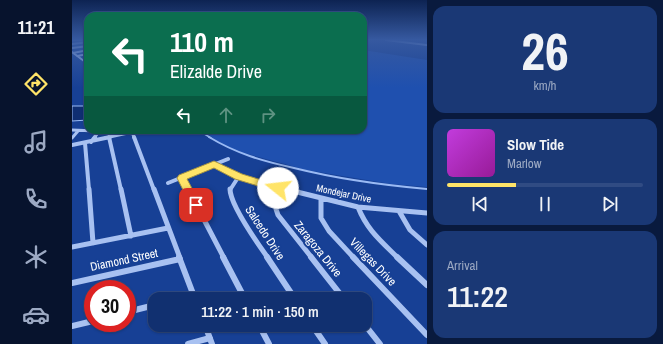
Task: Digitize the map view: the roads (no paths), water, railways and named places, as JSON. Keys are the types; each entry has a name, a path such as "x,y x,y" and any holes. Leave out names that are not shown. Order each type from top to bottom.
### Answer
{"street":[{"path":"77,56 84,61"},
{"path":"72,130 84,131"},
{"path":"72,138 78,131"},
{"path":"93,243 88,143 95,134"},
{"path":"72,147 133,134 192,292"},
{"path":"109,139 131,236"},
{"path":"168,183 228,159"},
{"name":"Mondejar Drive","path":"214,164 238,176 278,188 358,207 427,213"},
{"name":"Salcedo Drive","path":"238,176 231,188 230,193 232,200 290,292"},
{"path":"182,178 241,292"},
{"name":"Zaragoza Drive","path":"278,188 276,209 278,215 338,292"},
{"name":"Villegas Drive","path":"321,198 321,218 324,225 427,334"},
{"path":"358,207 363,220 370,231 427,284"},
{"path":"400,211 410,230 427,245"},
{"path":"72,247 168,228"},
{"name":"Diamond Street","path":"72,283 180,259"},
{"path":"136,310 148,307"},
{"path":"72,326 84,323"},
{"path":"263,332 269,344"},
{"path":"317,332 325,344"},
{"path":"371,332 380,344"},
{"path":"188,344 211,341"}],"waterway":[{"path":"204,134 211,138"},
{"path":"209,137 230,148 261,160 311,172 377,183 427,189"}]}
